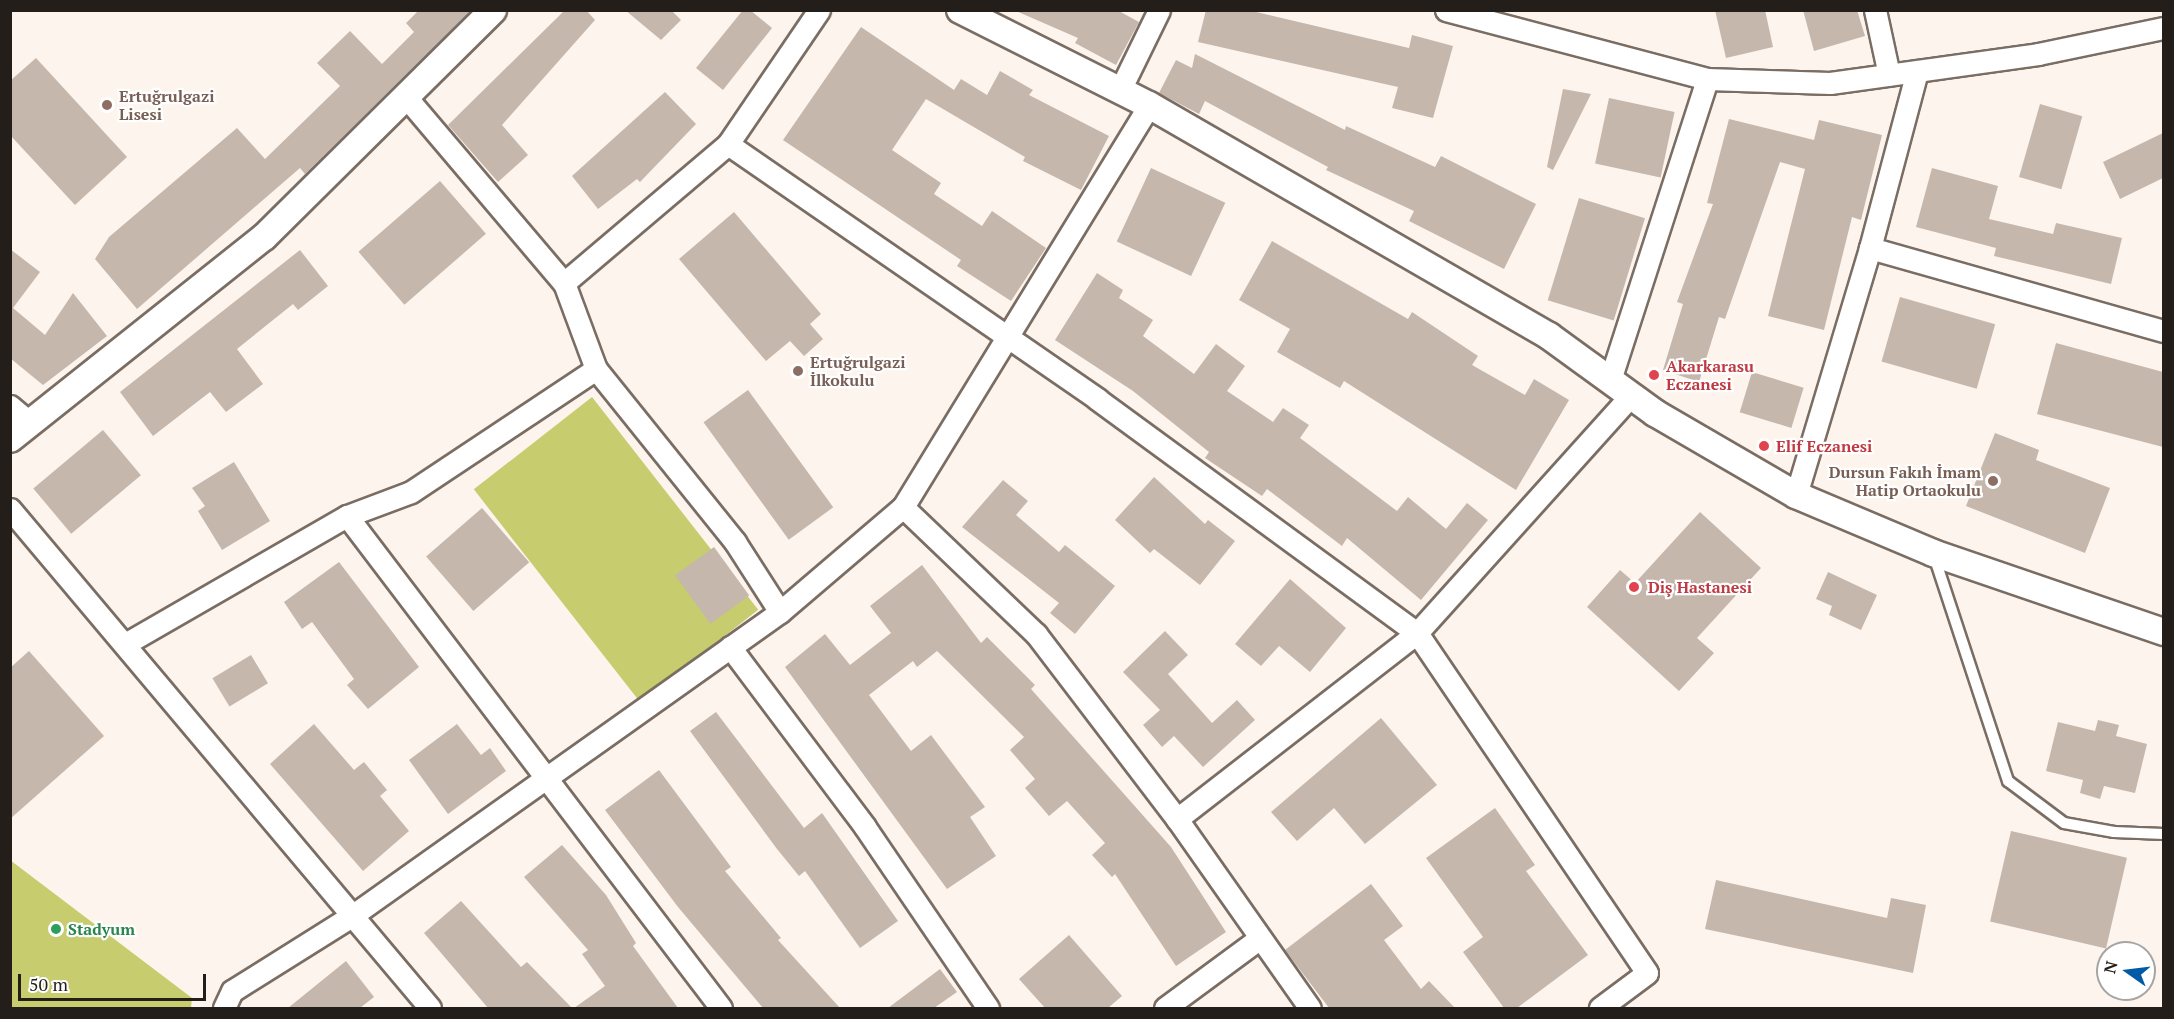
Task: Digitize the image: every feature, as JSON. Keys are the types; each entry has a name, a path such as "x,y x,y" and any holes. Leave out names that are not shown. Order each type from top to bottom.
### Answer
{"street":[{"path":"10,439 264,237 493,10"},
{"path":"564,283 728,144 819,10"},
{"path":"960,10 1149,105 1549,336 1631,395 1796,495 1933,553 2163,632"},
{"path":"1120,90 1159,10"},
{"path":"1446,10 1707,79 1830,83 2037,54 2163,28"},
{"path":"1875,10 1889,75"},
{"path":"1796,495 1870,248 1917,71"},
{"path":"1610,380 1707,79"},
{"path":"406,96 564,283 596,369 735,542 780,612"},
{"path":"224,1008 232,991 353,915 780,612 903,507 1149,105"},
{"path":"728,144 1008,337 1417,633 1647,973 1600,1008"},
{"path":"1870,248 2163,332"},
{"path":"125,644 347,516 411,492 596,369"},
{"path":"1177,819 1417,633 1631,395"},
{"path":"10,406 30,423"},
{"path":"903,507 1036,634 1177,819 1310,1008"},
{"path":"10,509 430,1008"},
{"path":"347,516 721,1008"},
{"path":"730,647 865,827 988,1008"},
{"path":"1165,1008 1260,938"}],"lane":[{"path":"1933,553 2008,782 2064,823 2114,832 2163,834"}],"green space":[{"path":"592,397 758,610 640,702 474,489"},
{"name":"Stadyum","path":"10,860 192,998 191,1008 11,1008"}],"building":[{"path":"419,10 471,10 305,174 300,168 137,309 95,259 109,237 237,128 265,159 340,86 317,63 350,31 382,64 414,32 406,23"},
{"path":"565,10 586,10 595,20 502,125 528,155 498,182 448,125"},
{"path":"625,10 671,10 681,20 661,40"},
{"path":"743,10 750,10 772,28 723,90 696,68"},
{"path":"1014,10 1117,10 1139,22 1116,65 1075,43 1078,38"},
{"path":"1206,10 1248,10 1409,48 1412,35 1453,46 1433,118 1392,108 1398,87 1198,42"},
{"path":"1715,10 1765,10 1773,47 1726,58"},
{"path":"1803,10 1857,10 1865,36 1814,51"},
{"path":"861,27 954,90 961,79 987,95 1000,71 1033,90 1029,95 1109,136 1081,190 1023,161 1025,157 926,99 892,150 941,183 934,194 982,226 992,211 1046,248 1011,301 957,266 961,260 783,140"},
{"path":"1195,54 1345,130 1346,126 1435,167 1441,156 1536,204 1504,269 1409,221 1414,211 1326,170 1328,167 1205,101 1199,114 1159,93 1176,60 1192,68"},
{"path":"36,58 127,157 75,205 10,135 10,81"},
{"path":"1563,89 1591,94 1553,170 1547,167"},
{"path":"665,92 696,124 640,182 637,179 598,209 572,176"},
{"path":"1609,98 1675,112 1661,177 1595,164"},
{"path":"2040,104 2082,116 2061,189 2019,177"},
{"path":"1729,119 1814,140 1819,120 1882,135 1861,220 1852,217 1824,330 1768,316 1805,169 1780,162 1725,319 1719,317 1699,382 1663,370 1683,304 1677,302 1713,204 1707,203"},
{"path":"2163,133 2163,178 2120,199 2103,162"},
{"path":"1151,168 1225,203 1191,276 1117,241"},
{"path":"1932,168 1998,186 1989,219 2053,234 2056,223 2122,238 2111,284 1994,256 1996,248 1916,227"},
{"path":"440,181 486,234 404,305 358,252"},
{"path":"1579,198 1645,218 1614,320 1548,300"},
{"path":"734,212 821,314 810,324 823,339 804,356 790,341 766,361 679,259"},
{"path":"1272,241 1408,319 1412,312 1478,356 1472,365 1525,395 1534,379 1569,400 1516,490 1344,381 1340,388 1277,352 1290,329 1239,300"},
{"path":"10,249 40,272 13,308 45,335 73,293 107,336 43,385 10,358"},
{"path":"300,250 328,286 298,310 293,304 237,349 263,384 226,412 210,392 153,436 120,392"},
{"path":"1097,273 1123,290 1119,298 1153,320 1143,336 1194,374 1216,344 1245,366 1227,391 1273,422 1283,408 1309,425 1300,438 1397,511 1408,497 1446,529 1467,503 1488,520 1421,600 1347,538 1342,546 1267,489 1262,496 1205,458 1209,452 1133,391 1055,340"},
{"path":"1900,297 1995,324 1977,389 1882,361"},
{"path":"2056,343 2163,372 2163,447 2037,414"},
{"path":"1752,372 1804,388 1791,428 1740,412"},
{"path":"748,390 833,507 789,540 704,422"},
{"path":"103,430 141,475 71,534 33,488"},
{"path":"1995,433 2039,450 2036,460 2110,488 2085,553 1966,506"},
{"path":"234,462 270,521 222,550 198,511 205,506 192,488"},
{"path":"1154,477 1205,524 1208,520 1235,541 1200,585 1154,549 1150,553 1115,520"},
{"path":"1003,480 1028,501 1016,515 1059,552 1065,545 1115,586 1075,634 1050,613 1059,603 962,527"},
{"path":"482,508 529,562 473,611 426,557"},
{"path":"1700,512 1761,568 1697,638 1714,653 1679,691 1587,607 1620,570 1635,583"},
{"path":"714,547 749,596 710,624 675,575"},
{"path":"339,562 419,667 368,709 347,685 354,679 312,622 302,629 284,602"},
{"path":"922,565 981,643 987,637 1035,685 1031,689 1171,847 1226,932 1176,966 1115,874 1112,877 1092,855 1105,843 1067,801 1049,816 1025,788 1035,779 1010,750 1024,737 937,651 917,667 913,661 869,695 911,751 931,735 985,807 970,817 996,856 947,889 785,667 825,634 850,665 891,633 870,606"},
{"path":"1828,572 1877,595 1861,630 1829,615 1832,606 1816,599"},
{"path":"1290,579 1346,628 1310,672 1279,646 1261,666 1235,644"},
{"path":"1165,631 1188,655 1168,674 1212,723 1237,700 1255,720 1203,767 1174,736 1162,747 1143,725 1160,710 1123,672"},
{"path":"29,651 104,736 10,819 10,668"},
{"path":"251,655 268,683 229,706 212,678"},
{"path":"716,712 804,828 822,813 898,921 860,948 805,871 799,876 777,849 690,731"},
{"path":"1381,718 1437,785 1365,844 1334,808 1297,841 1271,812"},
{"path":"2098,720 2119,725 2116,736 2147,744 2135,793 2104,786 2100,799 2080,793 2083,780 2046,771 2058,722 2095,731"},
{"path":"314,724 354,770 364,762 387,790 380,796 409,831 363,871 270,764"},
{"path":"457,724 481,755 490,748 506,771 448,814 409,760"},
{"path":"659,770 731,867 725,871 781,938 778,940 840,1008 763,1008 678,907 605,810"},
{"path":"1495,808 1535,865 1526,871 1588,955 1517,1008 1504,1008 1463,952 1483,937 1426,858"},
{"path":"2011,831 2127,858 2108,941 2096,941 2096,946 1990,922"},
{"path":"562,845 606,895 636,943 633,946 678,1008 574,1008 605,986 582,954 588,950 524,877"},
{"path":"1716,880 1887,918 1891,898 1926,905 1913,973 1705,929"},
{"path":"1371,884 1403,926 1384,940 1421,989 1429,981 1455,1008 1329,1008 1285,950"},
{"path":"461,901 521,967 527,962 572,1008 488,1008 424,933"},
{"path":"1069,935 1122,996 1108,1008 1045,1008 1019,979"},
{"path":"346,961 374,997 360,1008 288,1008"},
{"path":"940,969 957,992 934,1008 888,1008"}],"place":[{"name":"Ertuğrulgazi Lisesi","path":"107,105"},
{"name":"Ertuğrulgazi İlkokulu","path":"798,371"},
{"name":"Akarkarasu Eczanesi","path":"1654,375"},
{"name":"Elif Eczanesi","path":"1764,446"},
{"name":"Dursun Fakıh İmam Hatip Ortaokulu","path":"1993,481"},
{"name":"Diş Hastanesi","path":"1634,587"},
{"name":"Stadyum","path":"56,929"}]}
